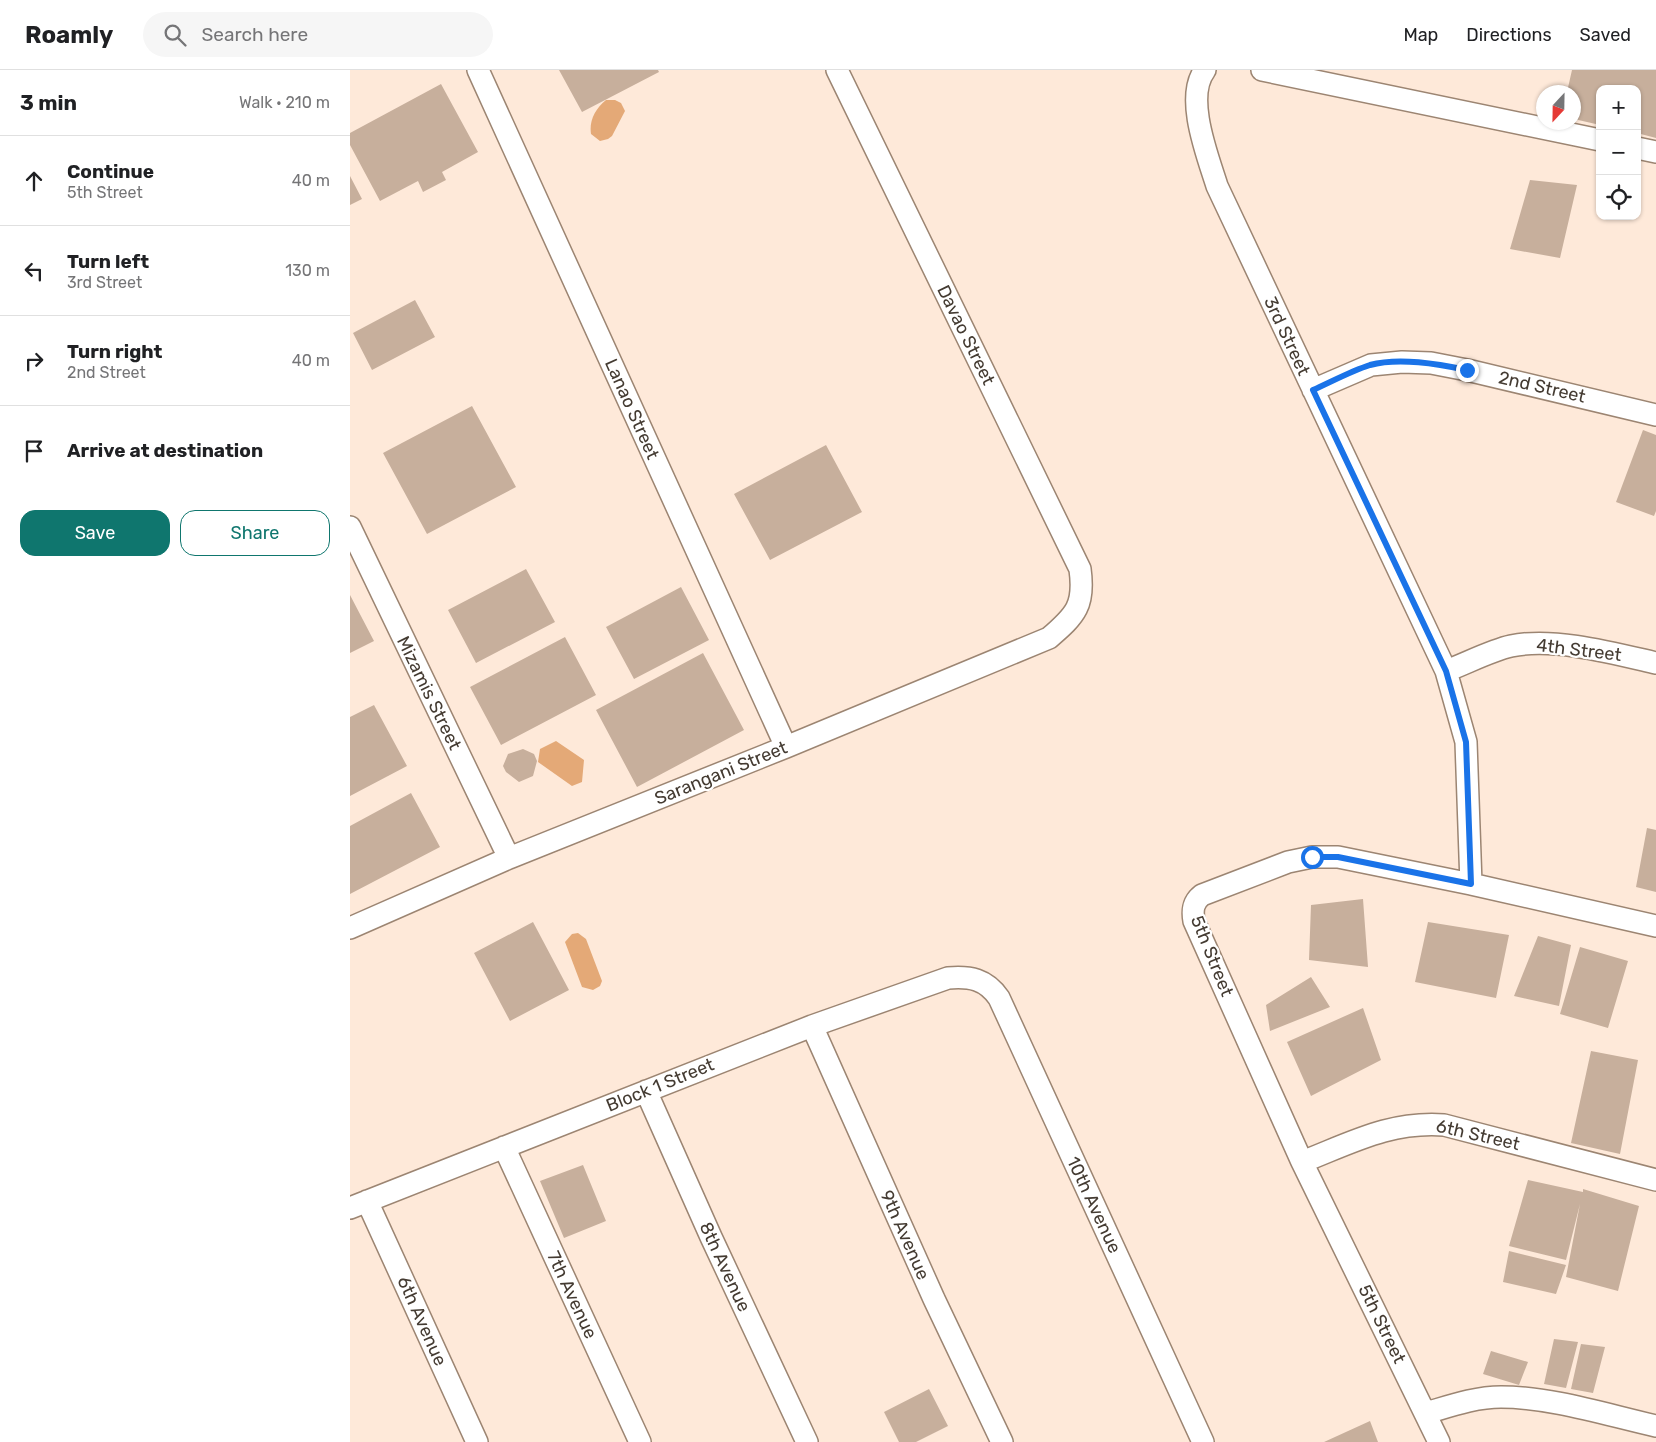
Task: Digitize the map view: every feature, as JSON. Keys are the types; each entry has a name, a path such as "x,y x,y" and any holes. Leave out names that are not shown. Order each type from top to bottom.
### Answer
{"street":[{"name":"Lanao Street","path":"478,70 786,747"},
{"name":"Davao Street","path":"837,70 1080,569 1082,586 1080,602"},
{"name":"3rd Street","path":"1204,70 1199,77 1197,107 1200,126 1217,186 1446,671 1466,742 1471,884"},
{"path":"1262,70 1596,139"},
{"path":"1641,149 1656,152"},
{"name":"2nd Street","path":"1313,390 1371,365 1402,362 1431,363 1656,414"},
{"name":"Mizamis Street","path":"350,527 508,858"},
{"name":"Sarangani Street","path":"350,928 508,858 786,747 1048,638 1069,621 1080,602"},
{"name":"4th Street","path":"1446,671 1509,646 1534,643 1610,652 1656,663"},
{"name":"5th Street","path":"1439,1442 1302,1162 1194,921 1193,912 1196,899 1288,862 1312,857 1338,857 1471,884 1656,926"},
{"name":"Block 1 Street","path":"359,1204 812,1026 948,978 974,979"},
{"name":"10th Avenue","path":"974,979 992,988 999,998 1203,1442"},
{"name":"9th Avenue","path":"812,1026 934,1299 1002,1442"},
{"name":"8th Avenue","path":"646,1091 715,1246 807,1442"},
{"name":"6th Street","path":"1302,1162 1380,1131 1423,1124 1444,1125 1656,1180"},
{"name":"7th Avenue","path":"504,1147 640,1442"},
{"name":"6th Avenue","path":"359,1204 477,1442"},
{"path":"1426,1413 1469,1400 1530,1399 1656,1426"}],"shaded area":[{"path":"606,100 615,100 621,103 625,111 612,136 600,141 591,134 591,124 596,111"},
{"path":"556,741 584,760 582,782 572,786 538,762 540,749"},
{"path":"578,933 586,939 602,981 600,986 593,990 582,987 565,942 572,934"}],"building":[{"path":"559,70 658,70 659,72 582,112"},
{"path":"1572,70 1656,70 1656,138 1641,134 1641,85 1596,85 1596,124 1581,121 1581,85 1569,85"},
{"path":"441,84 478,152 442,172 446,180 423,192 418,181 380,201 350,145 350,133"},
{"path":"350,176 362,199 350,205"},
{"path":"1530,180 1577,185 1560,258 1510,249"},
{"path":"415,300 435,337 372,370 353,333"},
{"path":"472,406 516,487 427,534 383,453"},
{"path":"1643,430 1656,435 1656,511 1654,516 1616,502"},
{"path":"826,445 862,512 770,560 734,494"},
{"path":"526,569 555,622 476,663 448,610"},
{"path":"681,587 709,640 634,679 606,627"},
{"path":"350,595 374,641 350,653"},
{"path":"565,637 596,695 501,745 470,687"},
{"path":"703,653 744,730 637,787 596,710"},
{"path":"374,705 407,766 350,796 350,717"},
{"path":"523,749 534,754 537,761 533,776 519,782 506,772 503,766 508,754"},
{"path":"411,793 440,847 350,894 350,826"},
{"path":"1647,828 1656,830 1656,892 1636,887"},
{"path":"1363,899 1368,967 1309,960 1311,905"},
{"path":"533,922 569,990 510,1021 474,953"},
{"path":"1428,922 1509,935 1496,998 1415,982"},
{"path":"1538,936 1571,945 1559,1006 1514,996"},
{"path":"1580,947 1628,961 1608,1028 1560,1014"},
{"path":"1311,977 1330,1007 1270,1031 1266,1005"},
{"path":"1363,1008 1381,1060 1311,1096 1287,1042"},
{"path":"1591,1051 1638,1060 1620,1154 1571,1143"},
{"path":"583,1165 606,1221 564,1238 540,1181"},
{"path":"1528,1180 1583,1192 1583,1189 1639,1206 1618,1291 1566,1277 1580,1204 1566,1260 1509,1246"},
{"path":"1509,1251 1566,1265 1556,1294 1503,1282"},
{"path":"1554,1339 1578,1342 1566,1388 1544,1384"},
{"path":"1581,1344 1605,1347 1593,1393 1571,1389"},
{"path":"1491,1351 1528,1362 1519,1385 1483,1374"},
{"path":"929,1389 948,1426 916,1442 899,1442 884,1412"},
{"path":"1370,1421 1378,1442 1324,1442"}],"route":[{"path":"1312,857 1338,857 1471,884 1466,742 1446,671 1313,390 1371,365 1402,362 1431,363 1467,370"}]}
